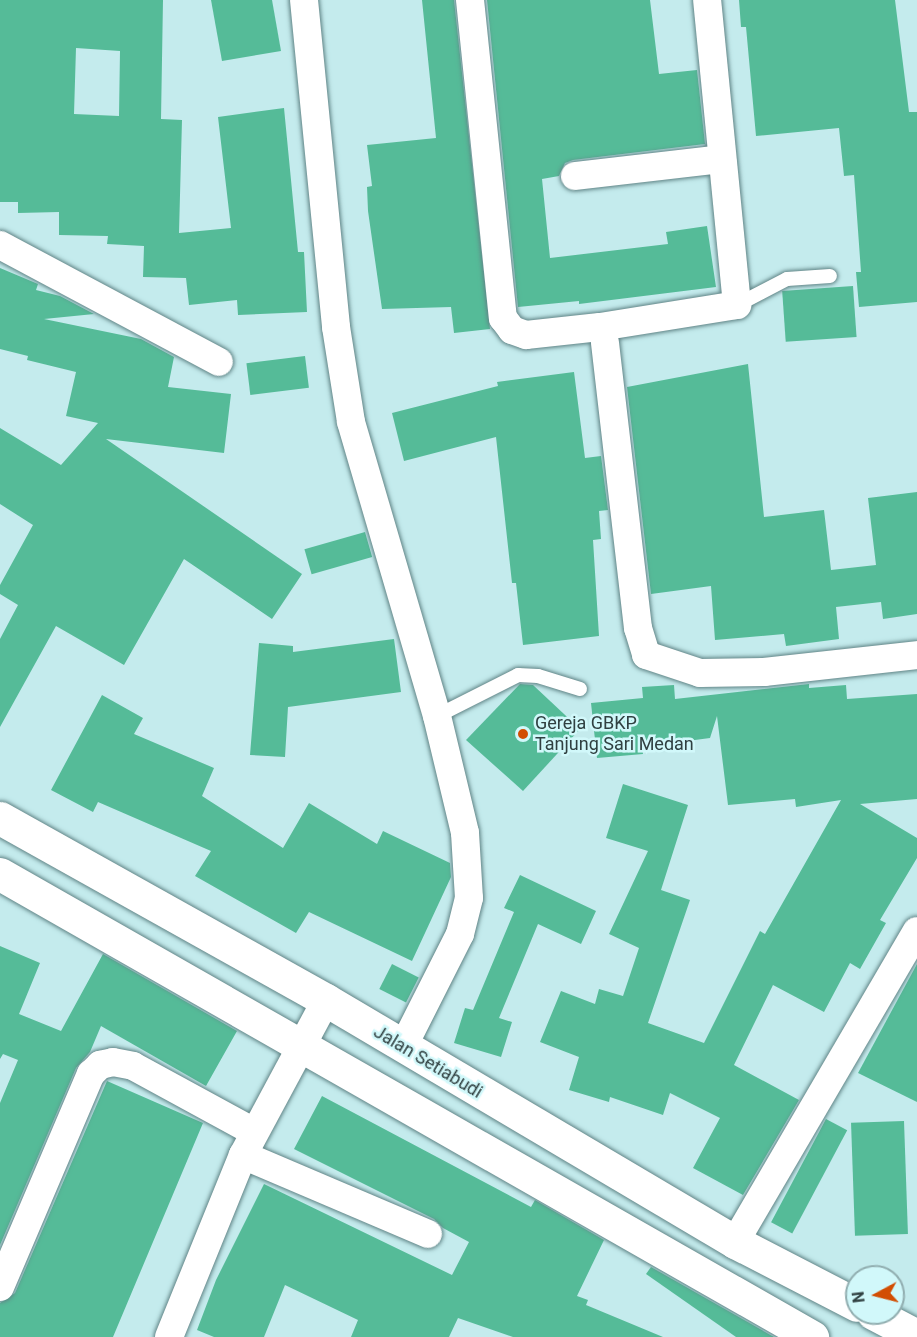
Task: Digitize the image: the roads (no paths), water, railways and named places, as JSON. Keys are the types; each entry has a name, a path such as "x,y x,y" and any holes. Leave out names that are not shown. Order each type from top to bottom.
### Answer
{"main road":[{"name":"Jalan Setiabudi","path":"0,818 326,1000 735,1242 845,1299"},
{"path":"0,874 812,1337"},
{"path":"896,1325 917,1336"}],"street":[{"path":"304,0 336,327 351,423 437,716 465,833 469,898 460,934 403,1047"},
{"path":"470,0 497,280 503,318 512,330 526,335 600,327 736,305 707,0"},
{"path":"575,176 722,159"},
{"path":"0,245 219,362"},
{"path":"605,343 638,628 646,655 700,673 764,672 917,655"},
{"path":"735,1242 917,930"},
{"path":"169,1337 248,1143 326,1000"},
{"path":"0,1287 91,1074 100,1065 113,1062 133,1066 248,1143 428,1234"}],"lane":[{"path":"736,305 787,279 830,276"},
{"path":"437,716 518,675 538,675 580,689"}],"place":[{"name":"Gereja GBKP Tanjung Sari Medan","path":"523,734"}]}
